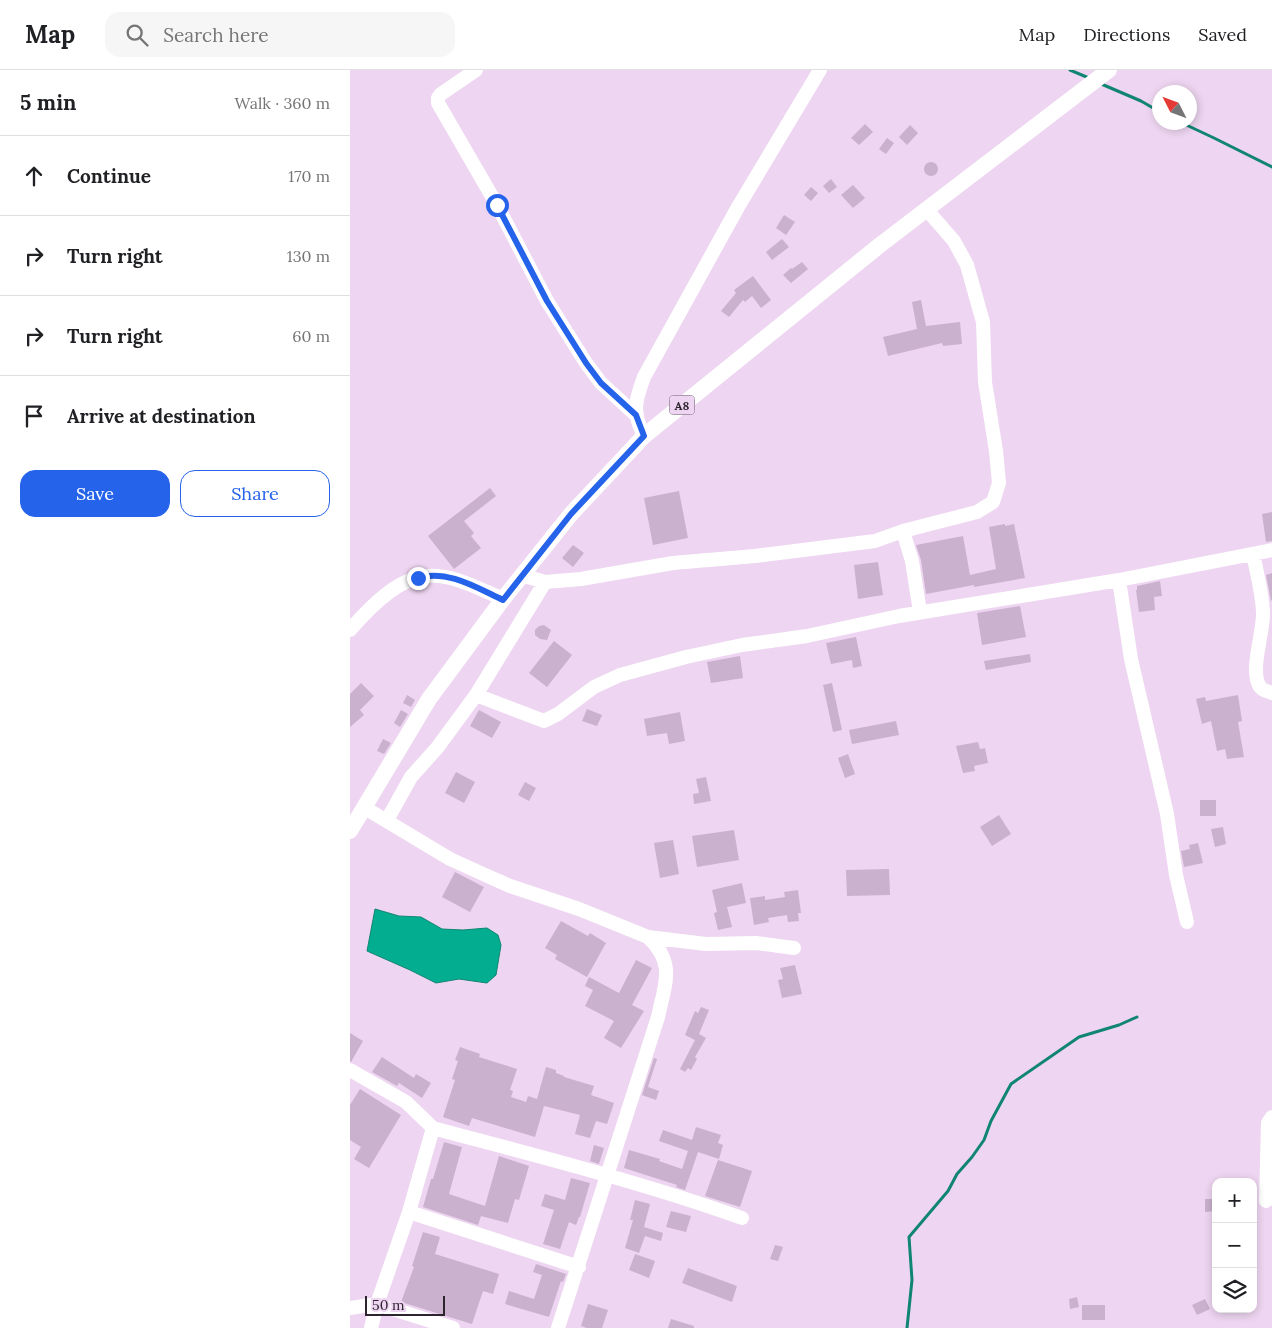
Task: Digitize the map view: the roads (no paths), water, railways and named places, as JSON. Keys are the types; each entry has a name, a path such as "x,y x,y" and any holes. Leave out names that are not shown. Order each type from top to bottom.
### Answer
{"main road":[{"name":"A8","path":"350,831 429,699 521,575 571,514 644,436 880,245 1109,70"}],"street":[{"path":"476,70 441,94 438,98 438,103 497,205 547,301 586,363 601,383 636,415"},
{"path":"644,436 636,415 637,397 644,377 738,207 820,70"},
{"path":"521,575 546,582 582,579 674,564 876,541 903,531 977,512 993,502 999,483 985,382 983,322 967,265 954,241 926,210"},
{"path":"903,531 912,561 920,612"},
{"path":"476,695 544,721 558,714 594,687 620,675 686,657 742,645 807,636 920,612 1119,580 1272,550"},
{"path":"1253,554 1264,614 1256,660 1258,683 1261,688 1272,693"},
{"path":"350,630 378,599 409,581 426,576 448,578 466,583 503,600"},
{"path":"1119,580 1132,659 1167,814 1176,875 1187,922"},
{"path":"387,820 411,777 437,748 476,695 546,582"},
{"path":"365,808 450,859 510,886 579,909 648,937 706,944 756,943 794,948"},
{"path":"558,1328 658,1017 666,976 665,961 663,954 648,937"},
{"path":"352,1076 406,1102 433,1128 607,1175 703,1204 742,1218"},
{"path":"1266,1202 1268,1123 1272,1116"},
{"path":"371,1328 377,1304 409,1212 433,1128"},
{"path":"409,1212 579,1267"},
{"path":"350,1308 377,1304 453,1328"}],"waterway":[{"path":"1070,70 1089,78"},
{"path":"1099,83 1152,107"},
{"path":"1197,130 1272,167"},
{"path":"907,1328 912,1280 909,1237 948,1191 957,1174 984,1140 991,1121 1011,1084 1079,1037 1119,1025 1137,1017"}]}
